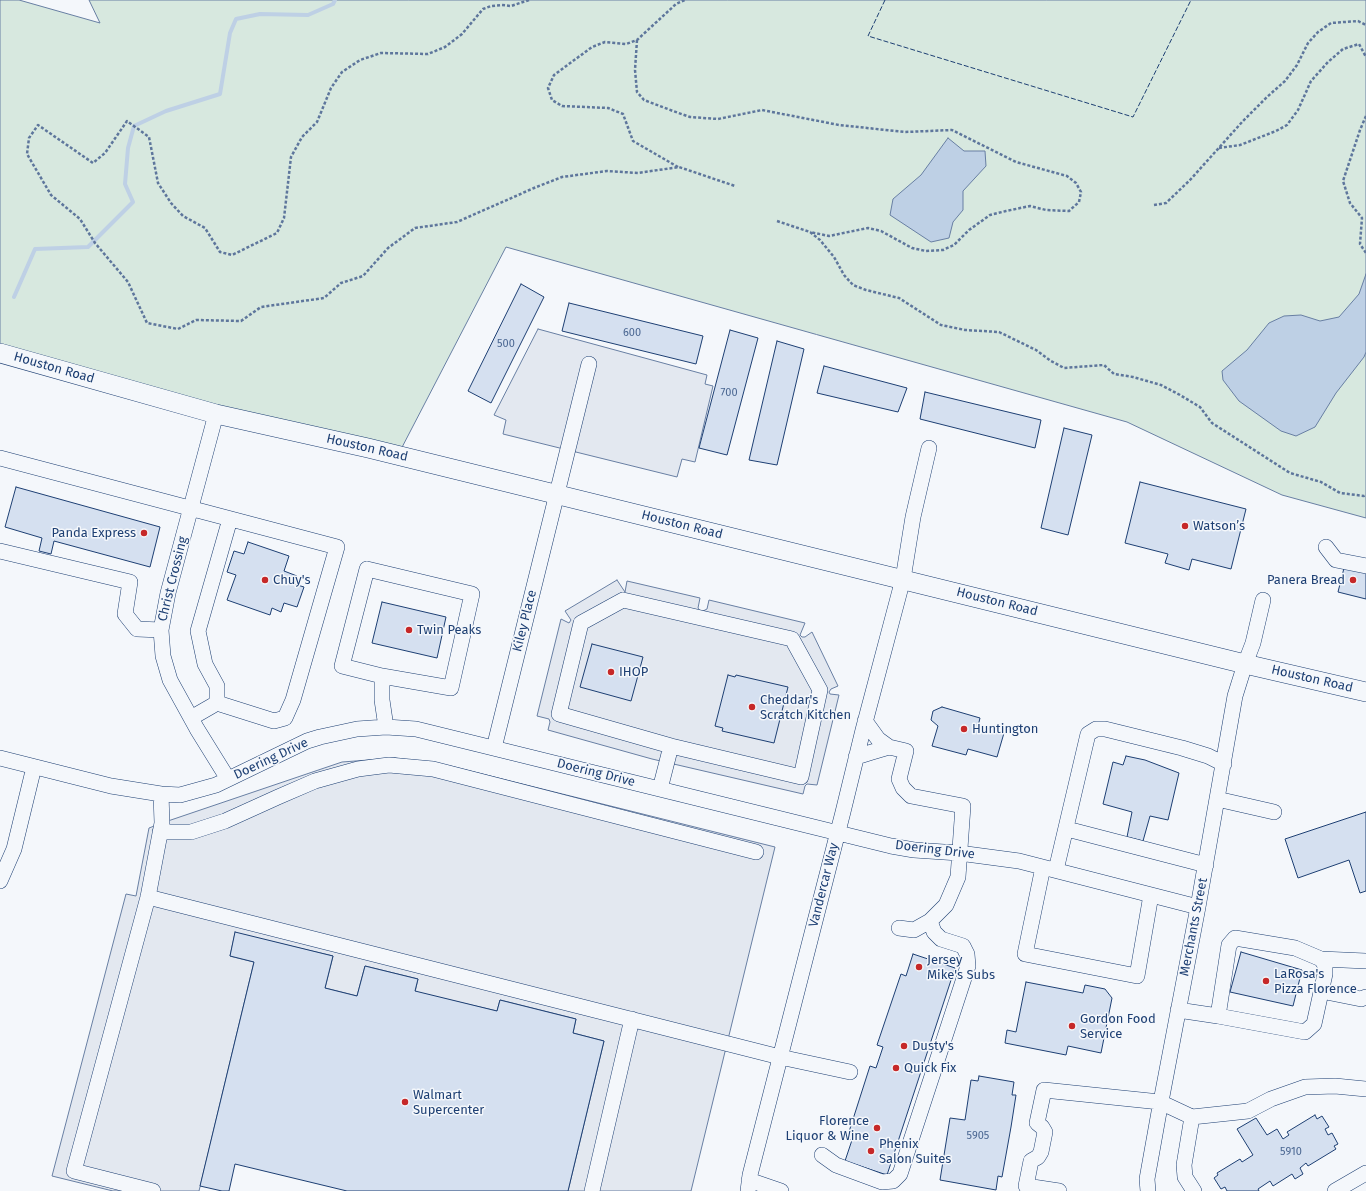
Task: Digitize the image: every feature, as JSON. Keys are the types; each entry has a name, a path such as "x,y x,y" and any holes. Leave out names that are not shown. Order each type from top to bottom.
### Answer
{"main road":[{"name":"Houston Road","path":"0,353 216,414 360,446 1245,664 1366,692"}],"street":[{"name":"Kiley Place","path":"494,748 589,364"},
{"name":"Christ Crossing","path":"216,414 168,593 161,630 162,656 170,680 228,779"},
{"name":"Vandercar Way","path":"748,1185 865,721 903,579 913,517 929,448"},
{"path":"0,458 337,547 293,700 286,718 274,720 217,704 191,718"},
{"path":"217,704 216,686 205,664 198,631 230,519"},
{"path":"1326,547 1336,560 1366,566"},
{"path":"0,551 130,582 125,614 137,629 161,630"},
{"path":"367,569 472,594 451,688 382,676 342,666 367,569"},
{"path":"623,600 792,639 820,690 801,777 671,746 559,714 581,623 623,600"},
{"name":"Merchants Street","path":"1148,1191 1148,1179 1160,1102 1206,864 1235,696 1253,643 1263,600"},
{"path":"382,676 382,700 386,727"},
{"path":"865,721 878,739 889,747 906,751 899,779 911,796 963,806 958,877 946,905 930,921 914,930 899,928"},
{"name":"Doering Drive","path":"0,758 111,786 180,796 216,785 307,741 320,737 357,729 386,727 416,729 892,846 914,850 1004,858 1198,907"},
{"path":"1151,895 1137,976 1025,954 1050,869 1067,829 1088,734 1096,729 1105,729 1182,748 1208,756 1224,764"},
{"path":"660,789 671,746"},
{"path":"856,758 889,747"},
{"path":"160,832 191,832 225,821 315,781 358,769 388,765 433,769 756,852"},
{"path":"0,878 14,849 34,767"},
{"path":"153,1191 74,1171 148,897 162,823 161,794"},
{"path":"1217,799 1274,812"},
{"path":"1067,829 1206,864"},
{"path":"148,897 780,1057 850,1072"},
{"path":"822,1155 836,1166 882,1182 893,1181 900,1174 968,966 968,954 962,946 941,939 934,932 930,921"},
{"path":"1218,1016 1229,945 1235,938 1295,948 1321,958 1366,960"},
{"path":"1178,1010 1305,1032 1314,1024 1325,974 1325,965 1321,958"},
{"path":"1321,991 1361,999 1366,998"},
{"path":"592,1191 632,1019"},
{"path":"1059,1191 1026,1186 1031,1161 1038,1158 1041,1152 1045,1132 1042,1127 1036,1123 1044,1090 1160,1102 1192,1117 1248,1111 1271,1099 1305,1087 1335,1086 1366,1089"},
{"path":"1192,1117 1184,1165 1185,1177 1194,1191"},
{"path":"1335,1191 1366,1173"},
{"path":"748,1185 781,1191"}],"path":[{"path":"529,0 511,6 491,6 483,9 462,34 445,47 428,54 380,53 360,60 342,72 331,88 317,122 302,137 291,157 284,218 277,233 232,254 220,252 205,228 183,216 172,204 158,183 149,137 127,121 105,153 93,163 38,125 29,138 27,154 51,195 80,219 95,243 128,282 147,323 178,329 196,320 241,321 261,306 324,298 341,283 363,276 388,248 415,228 458,222 562,177 607,171 638,173 679,167"},
{"path":"685,0 676,4 637,40 626,44 605,42 592,48 554,75 548,88 552,100 562,106 608,108 624,114 633,141 679,167 735,186"},
{"path":"1154,205 1166,203 1190,180 1262,101 1285,81 1297,65 1308,44 1318,32 1331,23 1358,22 1366,25"},
{"path":"637,40 637,92 644,100 673,112 690,117 718,120 762,110 846,126 905,132 952,130 1016,162 1066,176 1076,183 1081,192 1080,202 1069,211 1046,210 1030,206 990,216 969,230 954,244 943,250 926,251 912,248 881,231 868,228 829,236 810,232 777,221"},
{"path":"1218,149 1240,145 1276,131 1287,125 1298,110 1311,81 1328,62 1343,49 1359,44 1366,57"},
{"path":"1366,116 1343,181 1350,202 1362,218 1360,244 1366,253"},
{"path":"810,232 820,240 834,257 844,275 853,285 866,290 899,298 942,325 965,330 999,332 1036,350 1064,368 1104,365 1114,374 1133,377 1161,385 1200,407 1212,423 1290,472 1322,482 1340,493 1366,495"}],"shaded area":[{"path":"0,0 19,0 100,23 89,0 1366,0 1366,518 1282,495 1127,422 506,247 398,455 0,353"},
{"path":"538,329 707,375 705,384 713,386 695,462 682,459 677,477 503,434 506,420 494,415"},
{"path":"617,580 625,592 627,581 700,598 698,608 700,611 707,609 709,600 805,623 800,635 805,637 812,632 838,686 831,689 829,692 830,694 839,695 817,785 807,784 803,794 652,759 548,730 550,722 549,719 537,716 561,619 569,623 571,620 565,611"},
{"path":"395,758 450,766 775,847 691,1191 568,1191 604,1041 573,1033 576,1019 500,1000 497,1011 415,992 418,979 365,966 357,996 325,988 333,956 235,933 230,956 254,962 199,1191 113,1191 52,1176 126,894 136,896 149,828 342,762"}],"water":[{"path":"948,138 964,151 985,151 986,166 963,191 963,210 953,222 949,238 931,242 890,215 893,199 921,175"},
{"path":"1366,274 1366,352 1364,357 1336,393 1315,427 1296,436 1281,431 1239,401 1223,380 1222,371 1247,350 1269,323 1284,316 1301,315 1320,321 1339,317 1359,294"}],"building":[{"path":"521,284 544,297 491,403 468,391"},
{"path":"569,303 703,336 696,364 562,331"},
{"path":"730,330 758,338 727,455 699,448"},
{"path":"777,341 804,349 777,465 749,460"},
{"path":"824,366 907,388 898,412 817,393"},
{"path":"925,392 1041,420 1035,448 920,419"},
{"path":"1064,428 1092,435 1068,535 1041,528"},
{"name":"Watson’s","path":"1140,482 1246,509 1231,569 1192,559 1189,570 1165,563 1168,554 1125,543"},
{"path":"16,487 160,527 150,567 54,541 51,554 39,551 42,538 5,527"},
{"name":"Chuy's","path":"248,542 289,556 284,571 297,576 294,584 304,587 297,607 284,603 281,612 272,608 270,615 227,600 236,575 227,572 234,551 244,554"},
{"name":"Panera Bread","path":"1345,564 1366,569 1366,599 1338,592"},
{"name":"Twin Peaks","path":"382,602 446,617 437,658 372,643"},
{"name":"IHOP","path":"592,644 643,657 631,701 580,687"},
{"name":"Cheddar's Scratch Kitchen","path":"728,675 735,677 736,675 788,687 774,743 722,731 723,728 715,726"},
{"name":"Huntington","path":"942,707 980,718 978,726 1004,733 997,757 968,749 966,755 932,746 938,726 931,720 933,711"},
{"path":"1126,756 1145,760 1179,773 1168,820 1150,816 1143,841 1127,837 1132,812 1103,804 1113,762 1123,765"},
{"path":"1366,812 1366,891 1360,893 1349,860 1298,878 1285,839"},
{"name":"Walmart Supercenter","path":"235,932 333,956 325,988 357,996 365,966 418,979 415,991 497,1011 500,1000 576,1019 573,1033 604,1041 568,1191 347,1191 235,1164 229,1191 200,1186 254,962 230,956"},
{"name":"LaRosa's Pizza Florence","path":"1241,952 1302,970 1293,1006 1230,992"},
{"path":"913,954 955,968 887,1175 845,1161 852,1140 847,1138 870,1066 876,1068 883,1047 877,1045 901,974 906,976"},
{"path":"1026,982 1083,993 1085,985 1105,989 1112,998 1101,1053 1068,1046 1066,1055 1005,1043 1007,1030 1016,1032"},
{"path":"979,1076 1014,1082 1012,1095 1016,1095 1002,1177 998,1176 996,1190 940,1180 950,1118 965,1120 971,1080 978,1081"},
{"path":"1315,1115 1317,1119 1322,1116 1329,1127 1325,1129 1328,1135 1332,1133 1338,1144 1334,1146 1336,1149 1308,1166 1306,1163 1300,1168 1303,1174 1295,1179 1292,1174 1273,1186 1270,1181 1258,1189 1259,1191 1227,1191 1225,1187 1221,1189 1214,1178 1218,1175 1217,1173 1240,1159 1242,1162 1253,1155 1237,1129 1256,1118 1267,1135 1277,1129 1283,1139 1289,1135 1287,1132"}],"waterway":[{"path":"14,297 35,249 88,247 133,202 125,184 128,148 134,126 166,111 220,94 230,33 236,19 260,14 308,15 333,4 335,0"}],"fence":[{"path":"885,0 868,36 1133,117 1191,0"}],"place":[{"name":"Watson’s","path":"1185,526"},
{"name":"Panda Express","path":"144,533"},
{"name":"Chuy's","path":"265,580"},
{"name":"Panera Bread","path":"1353,580"},
{"name":"Twin Peaks","path":"409,630"},
{"name":"IHOP","path":"611,672"},
{"name":"Cheddar's Scratch Kitchen","path":"752,707"},
{"name":"Huntington","path":"964,729"},
{"name":"Jersey Mike's Subs","path":"919,967"},
{"name":"LaRosa's Pizza Florence","path":"1266,981"},
{"name":"Gordon Food Service","path":"1072,1026"},
{"name":"Dusty's","path":"904,1046"},
{"name":"Quick Fix","path":"896,1068"},
{"name":"Walmart Supercenter","path":"405,1102"},
{"name":"Florence Liquor & Wine","path":"877,1128"},
{"name":"Phenix Salon Suites","path":"871,1151"}]}
